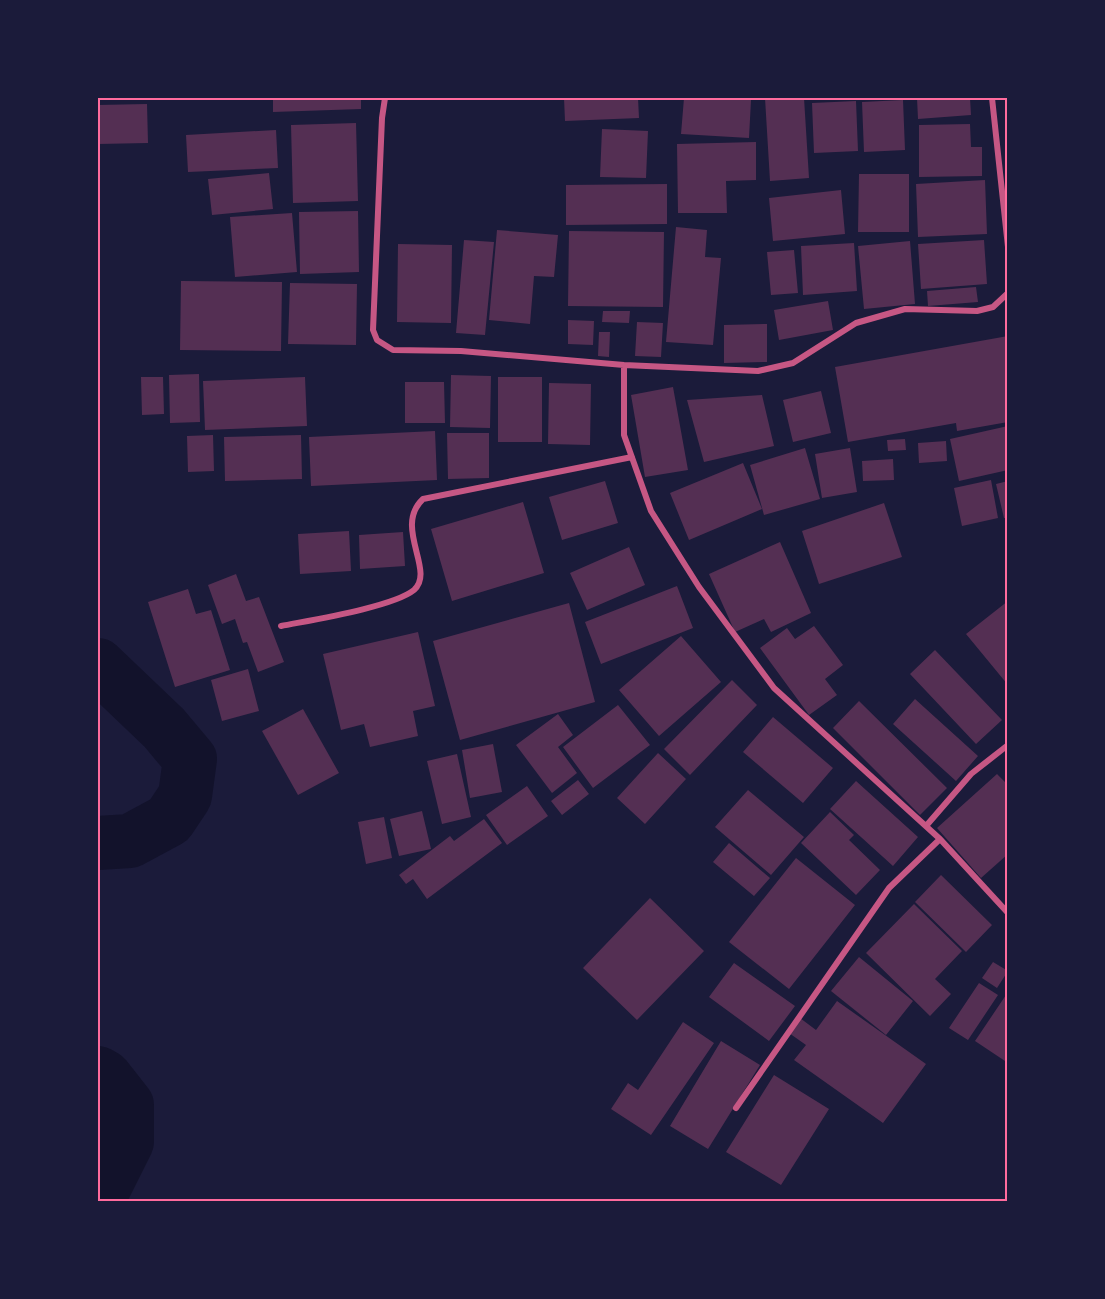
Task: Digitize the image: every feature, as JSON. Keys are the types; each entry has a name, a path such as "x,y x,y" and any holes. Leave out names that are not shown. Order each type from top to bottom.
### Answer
{"street":[{"path":"385,98 382,118 373,330 377,340 393,350 461,351 624,365 758,371 793,363 856,323 905,309 977,311 993,307 1008,294"},
{"path":"992,98 1008,247"},
{"path":"624,365 624,435 651,511 699,587 774,688 927,826 1008,913"},
{"path":"281,626 394,601 413,590 418,582 420,567 410,522 413,511 423,499 632,457"},
{"path":"927,826 971,774 1008,745"},
{"path":"736,1108 889,888 940,839"}],"building":[{"path":"273,98 361,98 361,109 273,112"},
{"path":"564,98 638,98 639,118 565,121"},
{"path":"684,98 751,100 749,138 681,134"},
{"path":"765,98 804,98 809,178 770,181"},
{"path":"917,98 970,98 971,115 918,119"},
{"path":"903,100 905,150 864,152 862,102"},
{"path":"856,101 858,151 814,153 812,103"},
{"path":"147,104 148,143 98,144 98,105"},
{"path":"356,123 358,201 293,203 291,125"},
{"path":"970,124 971,147 982,147 982,176 919,177 919,125"},
{"path":"602,129 648,131 646,178 600,177"},
{"path":"276,130 278,168 188,172 186,135"},
{"path":"756,142 756,180 726,181 727,213 678,213 677,144"},
{"path":"269,173 273,209 212,215 208,179"},
{"path":"859,174 909,174 909,232 858,232"},
{"path":"985,180 987,234 918,237 916,184"},
{"path":"667,184 667,224 566,225 566,185"},
{"path":"841,190 845,234 773,241 769,198"},
{"path":"358,211 359,272 300,274 299,212"},
{"path":"292,213 297,272 235,277 230,217"},
{"path":"676,227 707,230 705,257 721,258 713,345 666,342"},
{"path":"497,230 558,235 554,277 534,276 530,324 489,320"},
{"path":"569,231 664,232 663,307 568,306"},
{"path":"464,240 494,242 485,335 456,333"},
{"path":"984,240 987,284 921,289 918,244"},
{"path":"910,241 915,304 864,309 858,246"},
{"path":"854,243 857,291 803,295 801,246"},
{"path":"398,244 452,245 451,323 397,322"},
{"path":"794,250 798,293 771,295 767,252"},
{"path":"181,281 282,282 281,351 180,350"},
{"path":"290,283 357,284 356,345 288,344"},
{"path":"976,287 978,302 928,306 927,291"},
{"path":"828,301 833,330 779,340 774,310"},
{"path":"603,311 630,311 629,323 602,322"},
{"path":"568,320 594,321 593,345 568,344"},
{"path":"637,322 663,323 661,357 635,356"},
{"path":"767,324 767,362 724,363 724,325"},
{"path":"599,332 610,332 609,357 598,356"},
{"path":"1008,336 1008,422 957,431 956,423 848,442 835,367"},
{"path":"199,374 200,422 170,423 169,375"},
{"path":"451,375 491,376 490,428 450,427"},
{"path":"141,377 163,377 164,414 142,415"},
{"path":"305,377 307,426 205,430 203,381"},
{"path":"498,377 542,377 542,442 498,442"},
{"path":"405,382 444,382 445,423 405,423"},
{"path":"549,383 591,384 590,445 548,444"},
{"path":"673,387 688,470 645,477 631,395"},
{"path":"821,391 831,433 793,442 783,400"},
{"path":"762,395 774,446 704,462 687,400"},
{"path":"1008,426 1008,470 959,481 950,439"},
{"path":"435,431 437,480 311,486 309,437"},
{"path":"447,433 489,433 489,478 448,479"},
{"path":"213,435 214,471 188,472 187,436"},
{"path":"301,435 302,479 225,481 224,437"},
{"path":"905,439 906,450 888,451 887,440"},
{"path":"946,441 947,461 919,463 918,443"},
{"path":"805,448 820,499 764,515 750,465"},
{"path":"850,448 857,492 822,498 815,454"},
{"path":"893,459 894,480 863,481 862,461"},
{"path":"743,463 762,509 689,540 670,493"},
{"path":"991,480 998,518 962,526 954,488"},
{"path":"605,481 618,523 562,540 549,497"},
{"path":"1008,481 1008,518 1004,518 996,484"},
{"path":"523,502 544,573 452,601 431,529"},
{"path":"884,503 902,557 819,584 802,531"},
{"path":"349,531 351,571 300,574 298,534"},
{"path":"403,532 405,566 360,569 359,535"},
{"path":"780,542 811,613 771,632 764,619 735,632 709,574"},
{"path":"629,547 645,585 587,610 570,573"},
{"path":"236,574 246,601 259,597 284,662 258,672 247,642 243,643 235,619 222,624 208,585"},
{"path":"677,586 693,628 601,664 585,622"},
{"path":"188,589 196,614 211,610 230,670 175,687 148,602"},
{"path":"1008,601 1008,685 966,634"},
{"path":"569,603 595,702 460,740 433,641"},
{"path":"814,626 843,665 825,679 837,695 809,715 760,648 787,628 795,639"},
{"path":"418,632 435,706 413,711 418,736 370,747 364,724 341,730 323,654"},
{"path":"681,636 721,682 659,736 619,690"},
{"path":"935,650 1002,720 976,744 910,674"},
{"path":"248,669 259,711 222,721 211,680"},
{"path":"732,680 757,705 690,775 664,749"},
{"path":"915,699 978,756 956,781 893,724"},
{"path":"859,701 947,788 920,815 833,728"},
{"path":"618,705 650,745 593,788 563,747"},
{"path":"303,709 339,773 298,795 262,731"},
{"path":"558,714 573,735 558,747 577,773 552,793 516,745"},
{"path":"773,717 833,768 803,803 743,752"},
{"path":"493,744 502,792 470,798 462,750"},
{"path":"658,753 686,779 645,824 617,798"},
{"path":"457,754 471,817 442,824 427,761"},
{"path":"997,774 1008,785 1008,854 981,878 937,828"},
{"path":"578,780 589,794 562,815 551,801"},
{"path":"856,781 918,837 893,866 830,809"},
{"path":"527,786 548,816 507,845 486,815"},
{"path":"748,790 804,837 771,875 715,827"},
{"path":"422,811 431,849 399,856 390,819"},
{"path":"830,812 854,835 849,840 880,870 856,895 801,843"},
{"path":"384,817 392,858 366,864 358,822"},
{"path":"484,819 502,843 427,899 413,879 406,884 399,875 450,836 454,841"},
{"path":"729,843 770,878 754,896 713,862"},
{"path":"796,858 855,905 789,989 729,942"},
{"path":"941,875 992,925 966,952 915,902"},
{"path":"650,898 704,951 637,1020 583,968"},
{"path":"914,904 962,951 935,979 951,994 930,1016 866,953"},
{"path":"859,957 913,1001 886,1035 831,991"},
{"path":"993,962 1008,971 997,988 982,978"},
{"path":"734,963 795,1006 769,1041 709,997"},
{"path":"979,983 998,995 968,1040 949,1028"},
{"path":"1008,992 1008,1063 975,1041"},
{"path":"837,1001 926,1064 883,1123 794,1060 806,1045 789,1033 800,1018 816,1030"},
{"path":"683,1022 714,1043 651,1135 611,1109 628,1083 638,1090"},
{"path":"721,1041 760,1065 708,1149 670,1126"},
{"path":"774,1075 829,1109 781,1185 726,1152"}],"waterway":[{"path":"98,665 164,728 190,759 185,796 169,820 130,841 98,843"},
{"path":"98,1073 105,1077 127,1105 127,1142 98,1200"}]}
